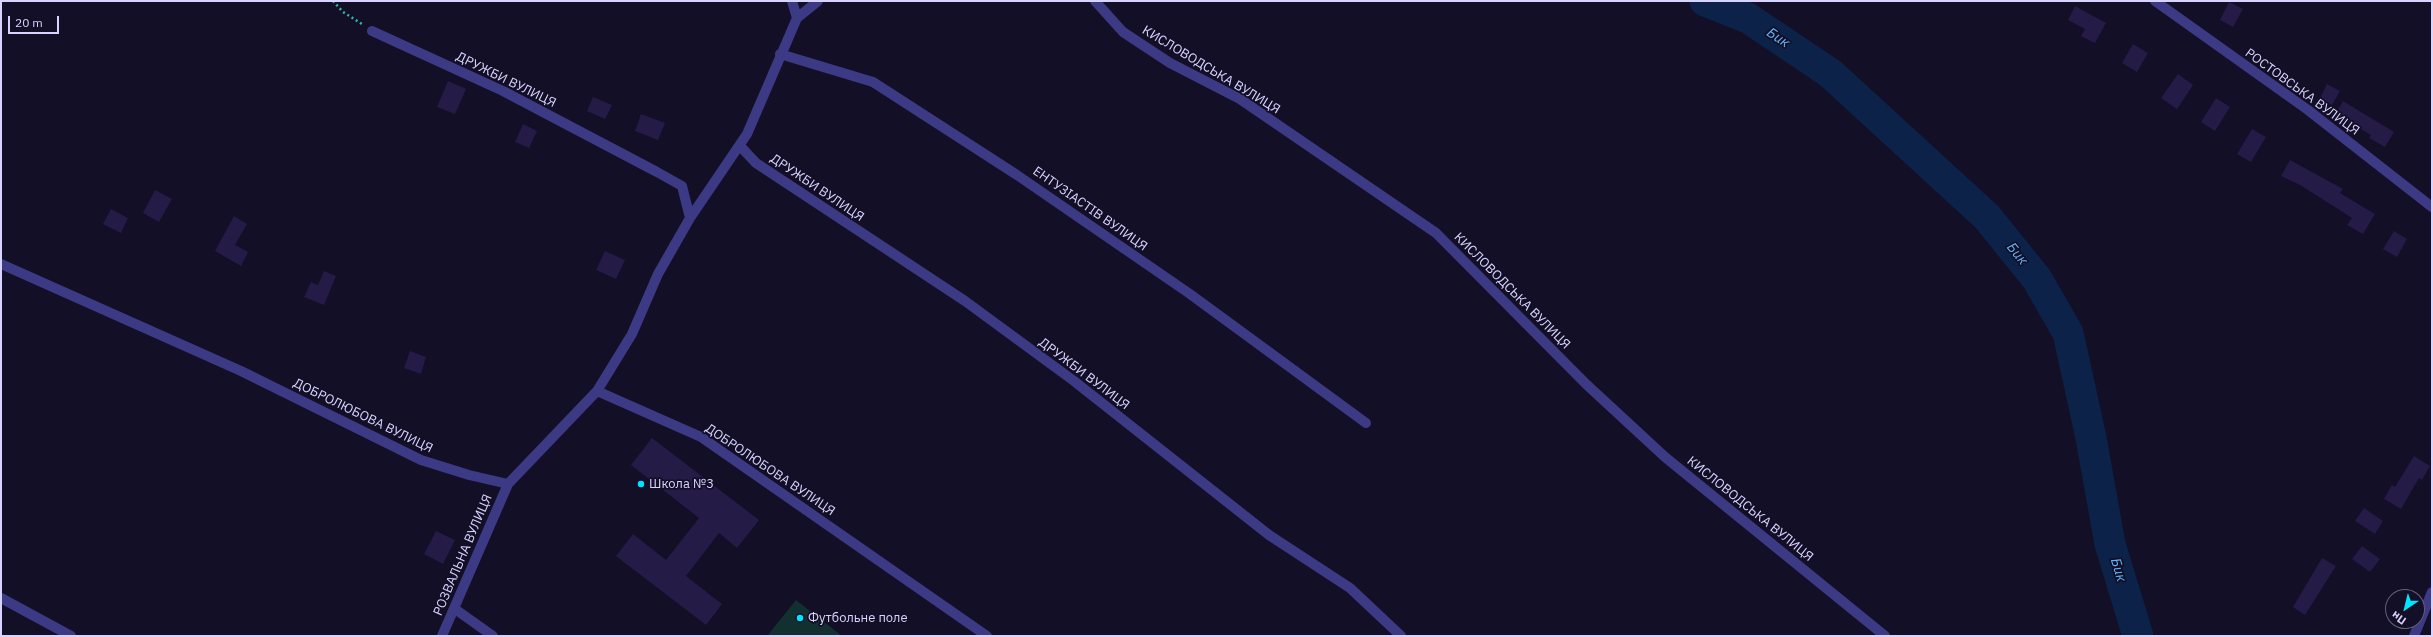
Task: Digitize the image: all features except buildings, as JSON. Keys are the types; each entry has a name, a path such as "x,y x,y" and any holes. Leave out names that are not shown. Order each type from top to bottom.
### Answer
{"street":[{"path":"792,1 797,18"},
{"path":"508,484 596,391 632,334 658,274 690,218 747,134 780,54 797,18 818,1"},
{"name":"КИСЛОВОДСЬКА ВУЛИЦЯ","path":"1095,1 1123,32 1170,63 1240,99 1436,233 1586,384 1665,457 1885,636"},
{"name":"РОСТОВСЬКА ВУЛИЦЯ","path":"2155,1 2308,110 2432,207"},
{"name":"ДРУЖБИ ВУЛИЦЯ","path":"372,31 503,91 682,186 690,218"},
{"name":"ЕНТУЗІАСТІВ ВУЛИЦЯ","path":"780,54 873,82 1017,175 1190,294 1366,423"},
{"name":"ДРУЖБИ ВУЛИЦЯ","path":"740,146 756,163 965,301 1074,381 1269,535 1350,588 1401,636"},
{"name":"ДОБРОЛЮБОВА ВУЛИЦЯ","path":"1,264 241,371 421,460 469,476 508,484"},
{"name":"ДОБРОЛЮБОВА ВУЛИЦЯ","path":"596,391 701,437 987,636"},
{"name":"РОЗВАЛЬНА ВУЛИЦЯ","path":"442,636 508,484"},
{"path":"2414,636 2432,592"},
{"path":"1,598 71,636"},
{"path":"455,609 493,636"}],"path":[{"path":"333,1 343,12 372,31"}],"green space":[{"name":"Футбольне поле","path":"796,600 842,636 767,636"}],"waterway":[{"name":"Бик","path":"1705,1 1748,18 1830,73 1987,217 2037,279 2068,333 2091,438 2110,544 2138,636"}],"place":[{"name":"Школа №3","path":"641,484"},
{"name":"Футбольне поле","path":"800,618"}]}
